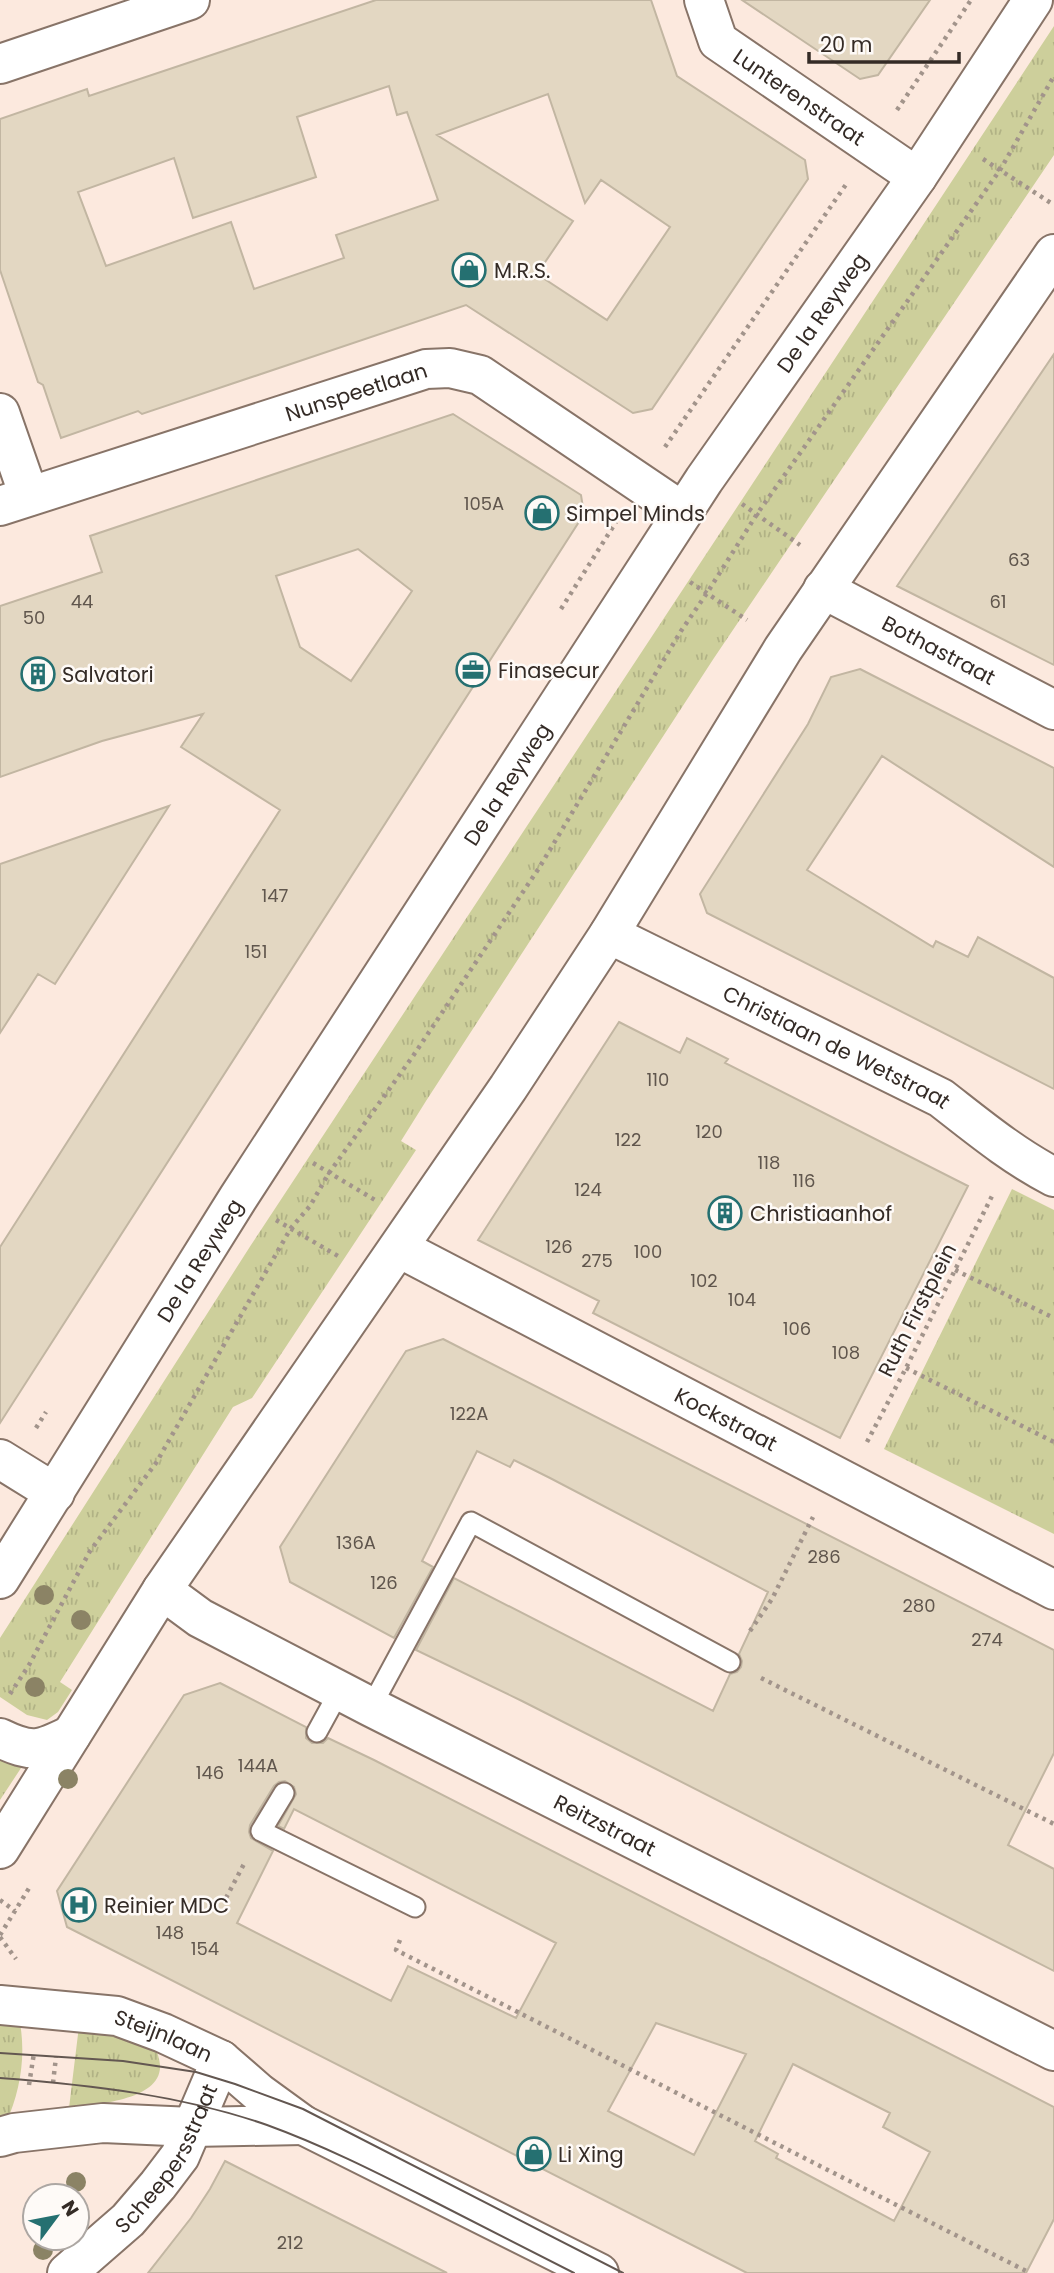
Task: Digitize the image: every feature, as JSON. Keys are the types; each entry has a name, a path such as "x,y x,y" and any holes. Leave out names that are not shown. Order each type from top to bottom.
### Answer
{"street":[{"path":"0,64 190,0"},
{"name":"Lunterenstraat","path":"704,0 718,41 917,177"},
{"name":"De la Reyweg","path":"0,1579 238,1198 683,512 917,177 1034,0"},
{"path":"0,1849 162,1590 407,1237 609,934 783,649 1051,265"},
{"name":"Nunspeetlaan","path":"14,501 426,369 450,368 480,375 683,512"},
{"path":"0,413 14,501"},
{"name":"Bothastraat","path":"830,579 1054,710"},
{"name":"Christiaan de Wetstraat","path":"609,934 941,1098 1014,1153 1054,1177"},
{"name":"Kockstraat","path":"407,1237 433,1265 564,1336 1054,1590"},
{"path":"0,1459 55,1493"},
{"name":"Reitzstraat","path":"162,1590 200,1618 356,1699 1054,2051"},
{"path":"0,1738 15,1745 43,1749 71,1735"},
{"name":"Steijnlaan","path":"0,2006 117,2016 221,2060 259,2093 303,2125 599,2273"},
{"name":"Scheepersstraat","path":"67,2273 128,2220 180,2155 221,2060"},
{"name":"Steijnlaan","path":"0,2137 43,2129 103,2123 192,2127 303,2125"}],"lane":[{"path":"317,1732 356,1699 471,1521 730,1662"},
{"path":"284,1793 261,1831 415,1908"}],"path":[{"path":"7,1699 29,1665 90,1551 156,1464 291,1228 310,1206 329,1173 414,1056 539,868 681,631 757,514 1000,170 1054,76"},
{"path":"704,480 757,514 830,579"},
{"path":"613,526 783,649"},
{"path":"276,1139 329,1173 407,1237"},
{"name":"Ruth Firstplein","path":"730,1662 772,1599 906,1368 1014,1153"},
{"path":"238,1198 377,1280"},
{"path":"955,1270 1054,1318"},
{"path":"906,1368 1054,1441"},
{"path":"730,1662 1054,1824"},
{"path":"0,1900 15,1911"},
{"path":"415,1908 396,1950 1030,2273"},
{"path":"43,2129 56,2069 56,2012"}],"green space":[{"path":"1054,26 1054,155 714,658 426,1101 401,1141 416,1150 252,1398 233,1407 60,1682 72,1690 58,1712 47,1720 27,1715 0,1697 0,1638 251,1245"},
{"path":"1012,1189 1054,1210 1054,1534 884,1449"},
{"path":"0,1754 23,1765 0,1800"},
{"path":"20,2023 22,2061 18,2087 6,2123 0,2122 0,2024"},
{"path":"79,2026 126,2034 148,2041 159,2058 158,2077 150,2086 125,2099 69,2108"}],"building":[{"path":"376,0 651,0 677,76 805,160 808,179 652,409 633,413 466,305 142,414 138,411 61,438 43,385 38,382 0,270 0,119 87,89 89,96","holes":["389,86 397,115 407,112 438,200 336,235 344,258 254,289 231,222 106,266 78,192 174,158 193,218 316,177 297,117","548,94 585,203 601,180 670,227 607,320 537,274 573,221 437,135"]},
{"path":"742,0 930,0 878,75 860,79"},
{"path":"1054,354 1054,665 897,586"},
{"path":"453,414 581,495 584,514 0,1423 0,1247 280,810 181,747 203,714 102,741 0,777 0,606 102,572 90,536","holes":["358,549 412,591 351,681 300,647 276,576"]},
{"path":"860,669 1054,768 1054,867 882,756 807,870 933,947 936,941 968,957 978,937 1054,978 1054,1089 707,913 700,894 808,724 831,677"},
{"path":"169,806 55,984 38,974 0,1033 0,864"},
{"name":"Christiaanhof","path":"619,1022 680,1053 687,1038 728,1059 725,1063 968,1186 840,1438 593,1313 599,1301 478,1240"},
{"path":"443,1339 1054,1650 1054,1753 1008,1845 1054,1869 1054,1971 416,1650 454,1578 713,1711 730,1674 741,1667 739,1654 768,1592 550,1478 514,1460 510,1467 477,1451 422,1561 433,1567 394,1638 290,1582 280,1547 406,1351"},
{"path":"220,1683 306,1727 306,1738 312,1743 323,1743 328,1738 374,1760 1054,2107 1054,2219 1026,2273 747,2273 67,1927 57,1891 184,1695","holes":["285,1781 294,1787 296,1794 278,1826 284,1829 294,1809 556,1943 516,2018 408,1966 391,2001 237,1923 273,1851 251,1838 250,1825 274,1786","656,2023 746,2054 694,2155 608,2111","793,2064 890,2113 883,2127 930,2152 894,2221 776,2158 778,2154 755,2141"]},
{"path":"225,2161 447,2273 148,2273 191,2218"}],"tram line":[{"path":"0,2053 123,2061 196,2072 235,2084 303,2109 623,2273"},
{"path":"0,2078 135,2093 202,2106 267,2125 368,2168 574,2273"}],"place":[{"name":"M.R.S.","path":"469,270"},
{"name":"Simpel Minds","path":"542,513"},
{"name":"Finasecur","path":"473,670"},
{"name":"Salvatori","path":"38,674"},
{"name":"Christiaanhof","path":"725,1213"},
{"name":"Reinier MDC","path":"79,1905"},
{"name":"Li Xing","path":"534,2154"}]}
